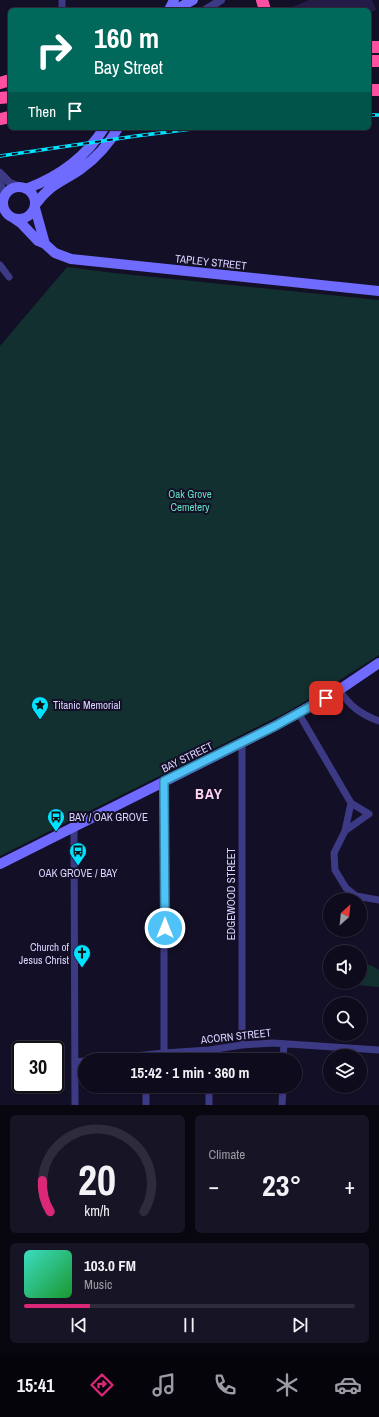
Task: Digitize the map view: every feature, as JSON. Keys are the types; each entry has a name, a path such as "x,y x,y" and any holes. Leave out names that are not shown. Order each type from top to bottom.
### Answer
{"main road":[{"path":"103,130 88,150 61,171 40,184 9,191 3,200 8,218 27,217 43,194 54,184 82,168 104,148 117,130"},
{"path":"23,188 33,195 45,244"},
{"name":"TAPLEY STREET","path":"8,218 21,223 38,241 45,244 55,253 71,259 379,291"},
{"name":"BAY STREET","path":"0,864 74,828 164,781 242,744 299,714 339,690 379,663"}],"street":[{"path":"208,8 221,0"},
{"path":"0,174 10,183 23,188"},
{"path":"0,183 3,200"},
{"path":"0,265 9,277"},
{"path":"339,690 354,708 365,716 379,721"},
{"path":"299,714 351,803 369,814 345,831"},
{"name":"EDGEWOOD STREET","path":"242,744 242,1045"},
{"path":"164,781 164,1053"},
{"path":"351,803 345,831 334,853 335,870 346,888 356,896 378,899"},
{"path":"74,828 75,1105"},
{"name":"ACORN STREET","path":"164,1053 209,1050 273,1042 379,1050"},
{"path":"284,1044 284,1053"},
{"path":"146,1093 146,1105"},
{"path":"209,1093 210,1105"},
{"path":"282,1105 283,1093"}],"green space":[{"name":"Oak Grove Cemetery","path":"67,267 379,300 379,655 287,712 0,856 0,346"},
{"path":"367,965 370,965 379,970 379,987 367,986"}],"building":[{"path":"309,0 372,0 376,10 371,12 371,8 290,8"}],"railway":[{"path":"371,115 379,115"},
{"path":"0,156 184,130"}],"place":[{"name":"Titanic Memorial","path":"40,720"},
{"name":"BAY / OAK GROVE","path":"56,832"},
{"name":"OAK GROVE / BAY","path":"78,866"},
{"name":"Church of Jesus Christ","path":"82,968"}],"district":[{"name":"BAY","path":"209,793"}],"route":[{"path":"165,928 164,781 242,744 326,698"}]}
